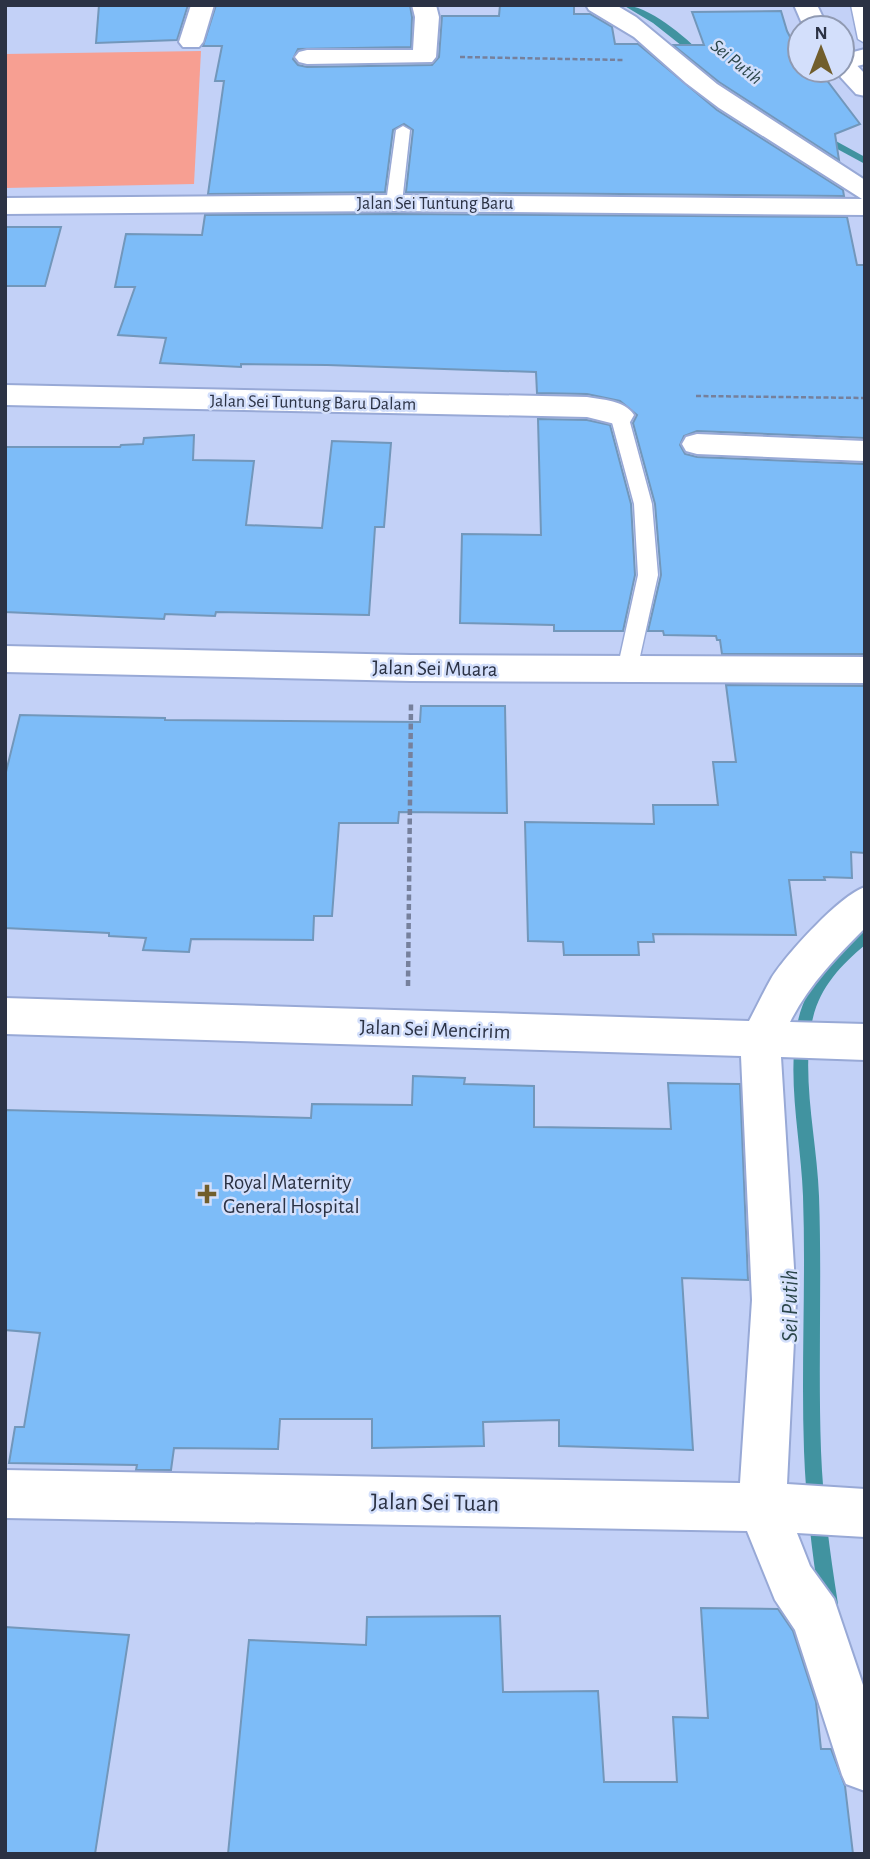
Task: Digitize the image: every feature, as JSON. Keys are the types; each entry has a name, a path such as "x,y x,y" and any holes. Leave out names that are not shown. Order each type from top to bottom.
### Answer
{"street":[{"path":"191,42 203,5"},
{"path":"307,57 424,57 427,17 424,5"},
{"path":"597,5 613,11 643,32 759,125 841,174 865,192"},
{"name":"Jalan Sei Tuntung Baru","path":"5,206 394,202 865,206"},
{"name":"Jalan Sei Tuntung Baru Dalam","path":"5,395 587,407 608,410 619,415"},
{"path":"697,444 865,451"},
{"name":"Jalan Sei Muara","path":"5,660 411,668 865,670"},
{"path":"865,903 821,946 787,988 765,1039 774,1300 777,1508 792,1583 817,1617 860,1758 865,1765"},
{"name":"Jalan Sei Mencirim","path":"5,1016 847,1041"},
{"name":"Jalan Sei Tuan","path":"5,1494 777,1508 861,1513"}],"lane":[{"path":"858,5 865,39"},
{"path":"394,202 403,130"},
{"path":"619,415 643,504 648,575 628,670"}],"path":[{"path":"424,57 676,61"},
{"path":"696,396 865,398"},
{"path":"407,1028 411,668"}],"shaded area":[{"path":"201,51 194,184 5,188 5,54"}],"building":[{"path":"99,5 188,5 177,40 96,43"},
{"path":"216,5 410,5 411,47 298,49 293,59 298,65 307,67 432,65 439,57 442,16 499,16 500,5 574,5 574,14 590,14 612,27 615,44 638,44 717,110 843,190 844,196 406,192 413,130 404,124 393,130 385,192 208,194 224,81 215,81 222,46 203,46"},
{"path":"781,11 786,28 786,84 830,84 860,124 835,134 839,160 719,82 673,45 704,45 692,12"},
{"path":"205,215 847,217 857,265 865,265 865,438 697,431 684,436 680,445 685,454 697,457 865,464 865,654 722,654 720,640 717,640 716,636 664,635 663,631 648,631 661,575 655,504 633,423 637,415 620,401 587,394 537,393 536,372 160,363 166,338 118,335 135,287 115,287 126,234 202,235"},
{"path":"5,227 61,227 45,286 5,286"},
{"path":"538,419 587,420 610,425 631,504 635,575 623,631 554,631 554,625 460,623 462,534 541,535"},
{"path":"194,435 193,460 254,461 246,525 322,528 332,441 391,443 384,527 375,527 369,615 216,612 215,616 165,614 164,619 5,612 5,447 120,447 143,444 144,438"},
{"path":"726,685 865,686 865,853 851,852 852,878 789,880 796,935 653,934 654,942 638,942 639,955 564,955 563,942 528,941 525,822 654,824 653,805 718,805 713,762 736,762"},
{"path":"421,706 505,706 507,813 399,812 398,823 339,823 332,916 314,916 313,940 191,939 189,952 143,950 146,938 109,936 109,933 5,928 5,776 20,715 165,720 420,722"},
{"path":"413,1076 465,1078 464,1084 534,1086 534,1127 671,1129 668,1083 740,1084 748,1280 682,1278 693,1450 559,1446 559,1420 483,1422 484,1446 372,1448 372,1419 280,1419 278,1449 174,1448 171,1470 136,1470 137,1465 9,1463 15,1427 24,1427 40,1333 5,1330 5,1110 311,1118 312,1104 412,1105"},
{"path":"701,1608 778,1609 793,1631 816,1702 821,1749 831,1749 845,1786 853,1854 228,1854 249,1640 366,1645 367,1617 500,1616 503,1692 598,1691 604,1782 677,1782 673,1717 708,1718"},
{"path":"5,1627 129,1635 95,1854 5,1854"}],"waterway":[{"name":"Sei Putih","path":"627,5 656,21 699,55"},
{"name":"Sei Putih","path":"820,136 865,161"},
{"name":"Sei Putih","path":"829,1604 821,1554 813,1452 811,1196 802,1045 811,1000 820,982 865,936"}],"place":[{"name":"Royal Maternity General Hospital","path":"207,1194"}]}
